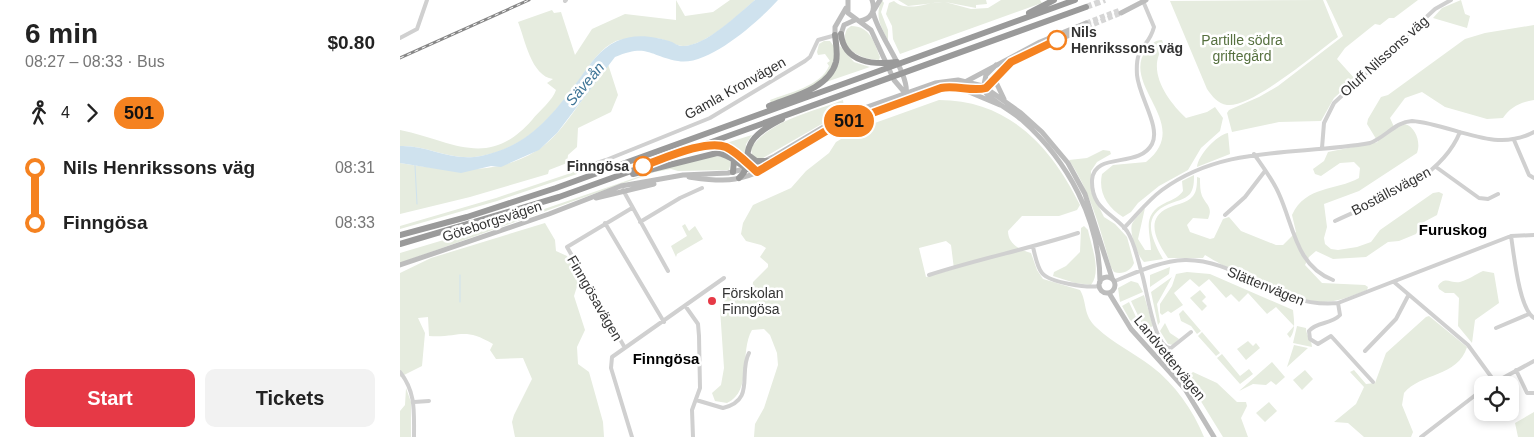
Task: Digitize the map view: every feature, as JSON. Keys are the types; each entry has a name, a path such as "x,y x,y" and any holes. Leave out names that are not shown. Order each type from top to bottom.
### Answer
{"highway":[{"path":"1010,23 1054,0"},
{"path":"400,235 502,206 640,158 1075,0"},
{"path":"400,244 505,214 591,185 1086,7"},
{"path":"838,35 846,50 863,62 881,64 914,58"},
{"path":"640,158 817,86 830,74 836,62 838,35"},
{"path":"751,168 748,147 754,138 798,110"},
{"path":"674,155 717,145 732,150 751,168"},
{"path":"591,185 709,153 724,154 751,168"},
{"path":"748,155 756,161 766,161"},
{"path":"733,172 734,160"},
{"path":"739,178 751,168"}],"street":[{"path":"400,38 417,30 427,0"},
{"path":"838,35 837,23 846,8 848,0"},
{"path":"872,0 875,23 906,86 906,94 900,103"},
{"path":"873,11 880,0"},
{"name":"Oluff Nilssons väg","path":"1322,148 1324,123 1330,108 1339,96 1435,9 1451,0"},
{"path":"1121,12 1145,1 1154,27 1138,53 1137,75 1142,100 1154,123 1154,140 1148,150 1139,156 1102,164 1095,171 1092,179 1094,192 1101,207 1130,236 1156,330 1165,347 1169,349 1174,347 1191,332"},
{"path":"846,8 849,15 871,30 881,48 898,89 913,98"},
{"name":"Gamla Kronvägen","path":"578,169 606,160 710,118 805,62 810,57 818,40 838,35 844,25 857,20 867,19 873,11"},
{"path":"900,103 941,88 957,86 984,88 1005,67 1018,58 1086,25 1040,42 966,81"},
{"path":"984,88 986,75 996,65"},
{"path":"906,86 914,88 945,80 966,81 984,88 1004,103 1042,132 1068,163 1081,184 1093,215 1113,280 1115,288 1109,293 1103,292 1100,284 1099,261 1093,235 1076,187 1038,135 1004,103 994,78"},
{"name":"Göteborgsvägen","path":"400,265 622,189 683,175 733,172 751,168 832,122 927,85"},
{"path":"957,86 997,105 1004,103"},
{"path":"896,97 898,89"},
{"name":"Göteborgsvägen","path":"622,189 690,177 728,180 739,178 751,168 831,128 900,103"},
{"path":"1124,228 1156,194 1181,178 1225,159 1254,154 1370,143 1399,124 1407,121 1418,121 1493,140 1514,140 1534,132"},
{"name":"Boställsvägen","path":"1335,221 1392,194 1436,167 1449,154 1460,132"},
{"path":"1514,140 1533,178"},
{"path":"1254,154 1278,192 1305,261 1316,272 1333,280"},
{"path":"1436,167 1482,199 1488,199 1498,194"},
{"path":"1225,215 1245,197 1265,171"},
{"path":"640,222 680,198 702,188"},
{"path":"622,189 668,271"},
{"path":"632,208 605,222 664,322"},
{"name":"Finngösavägen","path":"605,222 567,247 625,348"},
{"path":"928,275 981,258 1033,247 1078,233"},
{"name":"Slättenvägen","path":"1113,280 1174,261 1199,261 1216,266 1290,299 1312,304 1338,303 1511,236 1534,235"},
{"path":"1511,236 1520,290 1529,314 1534,318"},
{"path":"1033,247 1040,269 1047,277 1079,286 1100,284 1106,277 1113,280"},
{"path":"632,437 611,359 724,278"},
{"path":"1394,282 1408,296 1468,345 1491,376"},
{"name":"Landvettervägen","path":"1109,293 1131,329 1185,390 1214,437"},
{"path":"1365,351 1396,319 1408,296"},
{"path":"1338,303 1340,315 1332,322 1310,329 1310,339 1318,344 1331,336 1373,382"},
{"path":"686,307 696,320 699,329 700,382 692,410 693,437"},
{"path":"1496,328 1529,314"},
{"path":"696,400 723,408 737,401 744,391 749,353"},
{"path":"1506,376 1534,361"},
{"path":"1516,370 1527,393 1534,393"},
{"path":"400,372 411,390 414,402 414,437"},
{"path":"1421,437 1474,396"},
{"path":"414,402 429,401"}],"green space":[{"path":"676,0 685,16 713,12 730,0 755,0 721,29 692,45 680,46 661,39 645,38 616,41 597,56 551,116 527,137 498,152 481,156 460,157 411,146 400,146 400,130 453,145 485,148 500,144 516,135 532,120 549,102 556,90 547,83 553,79 545,76 534,64 518,22 552,10 554,13 561,12 575,55 592,29 625,14 676,20"},
{"path":"882,0 884,3 881,12 888,30 888,41 881,26 879,16"},
{"path":"898,0 986,0 987,4 976,5 976,8 945,2 971,9 988,8 1001,0 1040,0 1042,3 900,54 893,39 892,26 886,14 889,3 894,1 899,4 911,7 931,3 908,6"},
{"name":"Partille södra griftegård","path":"1323,0 1338,37 1268,89 1238,104 1227,105 1213,97 1207,89 1170,1"},
{"path":"1326,0 1418,0 1394,18 1389,18 1380,25 1375,24 1345,48 1337,59 1355,79 1334,98 1321,121 1279,122 1232,132 1227,113 1229,110 1259,97 1278,86 1343,36"},
{"path":"1461,0 1465,14 1470,16 1467,28 1433,18 1442,8"},
{"path":"1534,25 1534,100 1516,106 1503,118 1487,119 1445,107 1422,92 1405,98 1390,118 1395,129 1405,124 1412,128 1418,140 1417,153 1359,191 1324,204 1327,227 1324,238 1325,244 1331,249 1338,250 1357,247 1371,242 1380,230 1433,193 1439,192 1443,194 1437,215 1422,223 1416,234 1399,241 1388,242 1366,257 1333,259 1316,251 1309,257 1305,265 1322,283 1365,285 1368,287 1367,290 1343,299 1319,302 1308,300 1261,283 1205,255 1203,258 1168,258 1164,252 1155,231 1156,218 1168,208 1184,202 1193,196 1196,190 1197,177 1200,178 1201,194 1210,212 1208,219 1193,218 1187,225 1190,232 1210,239 1214,238 1223,219 1229,217 1241,231 1276,245 1283,245 1296,232 1292,215 1305,198 1322,190 1359,178 1360,168 1354,162 1340,163 1321,176 1315,174 1313,169 1324,161 1328,152 1378,142 1367,124 1381,97 1388,95 1465,39 1485,33"},
{"path":"851,26 867,32 876,46 880,57 879,60 866,58 849,48 845,36 847,29"},
{"path":"1162,40 1164,46 1159,55 1158,75 1161,85 1172,103 1186,118 1207,112 1215,107 1223,118 1220,131 1201,148 1188,170 1159,186 1123,217 1112,209 1105,198 1101,187 1102,174 1113,165 1146,162 1159,148 1163,134 1160,119 1142,77 1141,64 1146,50 1155,42"},
{"path":"824,41 830,41 835,48 833,66 827,75 814,86 771,103 770,100 812,84 825,73 829,66 827,63 830,61 825,54 818,55 817,52 819,44"},
{"path":"840,46 854,62 870,67 826,82 839,63"},
{"path":"608,64 618,95 611,112 578,128 577,147 568,155 567,163 549,170 548,174 470,197 400,214 400,163 463,169 484,168 524,158 542,147 558,132"},
{"path":"843,100 845,115 820,125 763,158 756,158 752,155 751,148 769,130 793,118"},
{"path":"939,100 964,102 986,108 1024,130 1041,146 1055,164 1080,205 1077,210 1059,216 1022,216 1008,231 1010,240 1019,248 1031,253 1037,270 1043,279 1080,290 1087,314 1092,323 1103,333 1151,366 1168,381 1189,407 1204,437 754,437 755,424 764,408 778,365 777,353 770,335 764,329 752,330 748,339 743,380 740,390 735,397 727,403 715,401 712,393 721,385 724,368 720,309 732,287 752,290 753,282 768,267 768,264 760,257 766,248 746,241 741,234 743,223 753,205 791,188 806,171 829,153 836,142 858,129","holes":["946,241 951,245 954,269 926,277 919,248"]},
{"path":"1228,133 1230,154 1197,167 1198,162 1209,146 1219,137"},
{"path":"752,135 746,144 745,159 733,149 723,144"},
{"path":"1103,150 1110,151 1111,154 1097,162 1091,171 1091,191 1104,217 1115,224 1127,237 1134,263 1131,268 1123,273 1114,272 1111,267 1089,198 1069,160 1087,158"},
{"path":"714,156 723,157 731,162 729,170 678,171 671,169 655,172 400,263 400,253 518,218 658,170"},
{"path":"577,171 577,174 497,201 400,229 400,226 496,198"},
{"path":"1194,175 1194,183 1190,194 1160,209 1151,221 1152,236 1163,259 1144,262 1134,243 1131,228 1133,222 1145,208 1138,239 1145,250 1151,250 1150,217 1159,207 1180,195 1183,191 1182,181"},
{"path":"545,223 555,240 556,251 567,256 579,280 574,296 585,330 577,347 578,364 589,372 603,422 604,437 515,437 512,422 514,415 532,379 523,358 496,359 490,350 493,344 475,335 429,336 428,317 418,318 425,333 422,366 400,377 400,273 431,258"},
{"path":"685,224 689,231 695,226 703,239 677,254 676,257 671,246 687,236 682,226"},
{"path":"1084,226 1088,230 1096,265 1096,273 1091,285 1075,283 1053,276 1054,272 1066,266 1080,252 1081,228"},
{"path":"1170,267 1169,274 1150,287 1150,275"},
{"path":"1483,271 1494,273 1499,303 1475,320 1472,343 1458,326 1459,298 1454,293 1445,293 1438,286 1446,280 1463,281"},
{"path":"1187,272 1210,274 1293,310 1294,326 1276,307 1267,314 1248,293 1239,302 1231,294 1226,298 1209,279 1199,287 1190,279 1174,293 1183,305 1171,313 1168,311 1162,315 1160,313 1160,304 1172,286 1176,274"},
{"path":"1172,277 1157,304 1160,322 1158,325 1151,292"},
{"path":"1131,281 1138,283 1143,292 1120,302 1118,288"},
{"path":"1200,290 1206,297 1202,301 1207,306 1202,311 1190,298"},
{"path":"1144,295 1153,326 1145,330 1131,301"},
{"path":"1129,302 1143,332 1130,320 1122,306"},
{"path":"1183,310 1201,331 1197,334 1191,326 1181,321 1179,314"},
{"path":"1429,316 1467,347 1456,364 1419,382 1404,393 1402,405 1413,432 1411,437 1364,437 1348,423 1334,422 1356,404 1364,387 1350,372 1354,370 1366,384 1375,383 1386,353"},
{"path":"1165,323 1170,333 1179,339 1173,345 1168,344 1160,331"},
{"path":"1294,326 1292,335 1290,338 1287,334"},
{"path":"1297,326 1306,328 1312,347 1293,343"},
{"path":"1155,331 1159,342 1188,376 1193,372 1217,383 1237,402 1246,402 1247,406 1241,418 1248,437 1223,437 1189,382 1162,355 1146,333"},
{"path":"1202,332 1220,353 1216,356 1198,336"},
{"path":"1248,341 1253,346 1256,343 1260,348 1246,360 1237,349"},
{"path":"1294,345 1308,348 1287,367"},
{"path":"1222,354 1240,376 1249,369 1253,374 1240,384 1217,358"},
{"path":"1272,362 1285,377 1276,385 1271,381 1266,385 1253,384 1239,391"},
{"path":"1305,370 1313,379 1302,390 1293,380"},
{"path":"406,388 411,402 411,437 400,437 400,411 405,405"},
{"path":"1269,402 1277,411 1265,422 1256,413"},
{"path":"1534,412 1534,437 1518,437 1515,423"}],"water":[{"name":"Säveån","path":"755,0 778,0 759,19 732,41 704,57 690,61 678,61 648,52 635,51 615,57 557,133 539,150 501,167 491,166 461,173 400,163 400,146 411,146 459,157 470,157 481,156 513,145 526,137 549,117 596,57 611,44 624,38 644,36 659,38 681,46 692,45 702,41 721,28"}],"waterway":[{"path":"415,165 417,204"},
{"path":"460,275 460,302"}],"tunnel":[{"path":"1086,7 1105,0"},
{"path":"1086,23 1120,10"},
{"path":"1087,27 1121,13"}],"railway":[{"path":"400,58 529,0"}],"bus line":[{"name":"501","path":"643,166 674,155 717,145 732,150 757,172 831,128 941,88 957,86 975,89 986,88 1000,71 1011,62 1057,40"}],"place":[{"name":"Nils Henrikssons väg","path":"1057,40"},
{"name":"Finngösa","path":"643,166"},
{"name":"Förskolan Finngösa","path":"712,301"}],"district":[{"name":"Furuskog","path":"1453,230"},
{"name":"Finngösa","path":"666,359"}]}
